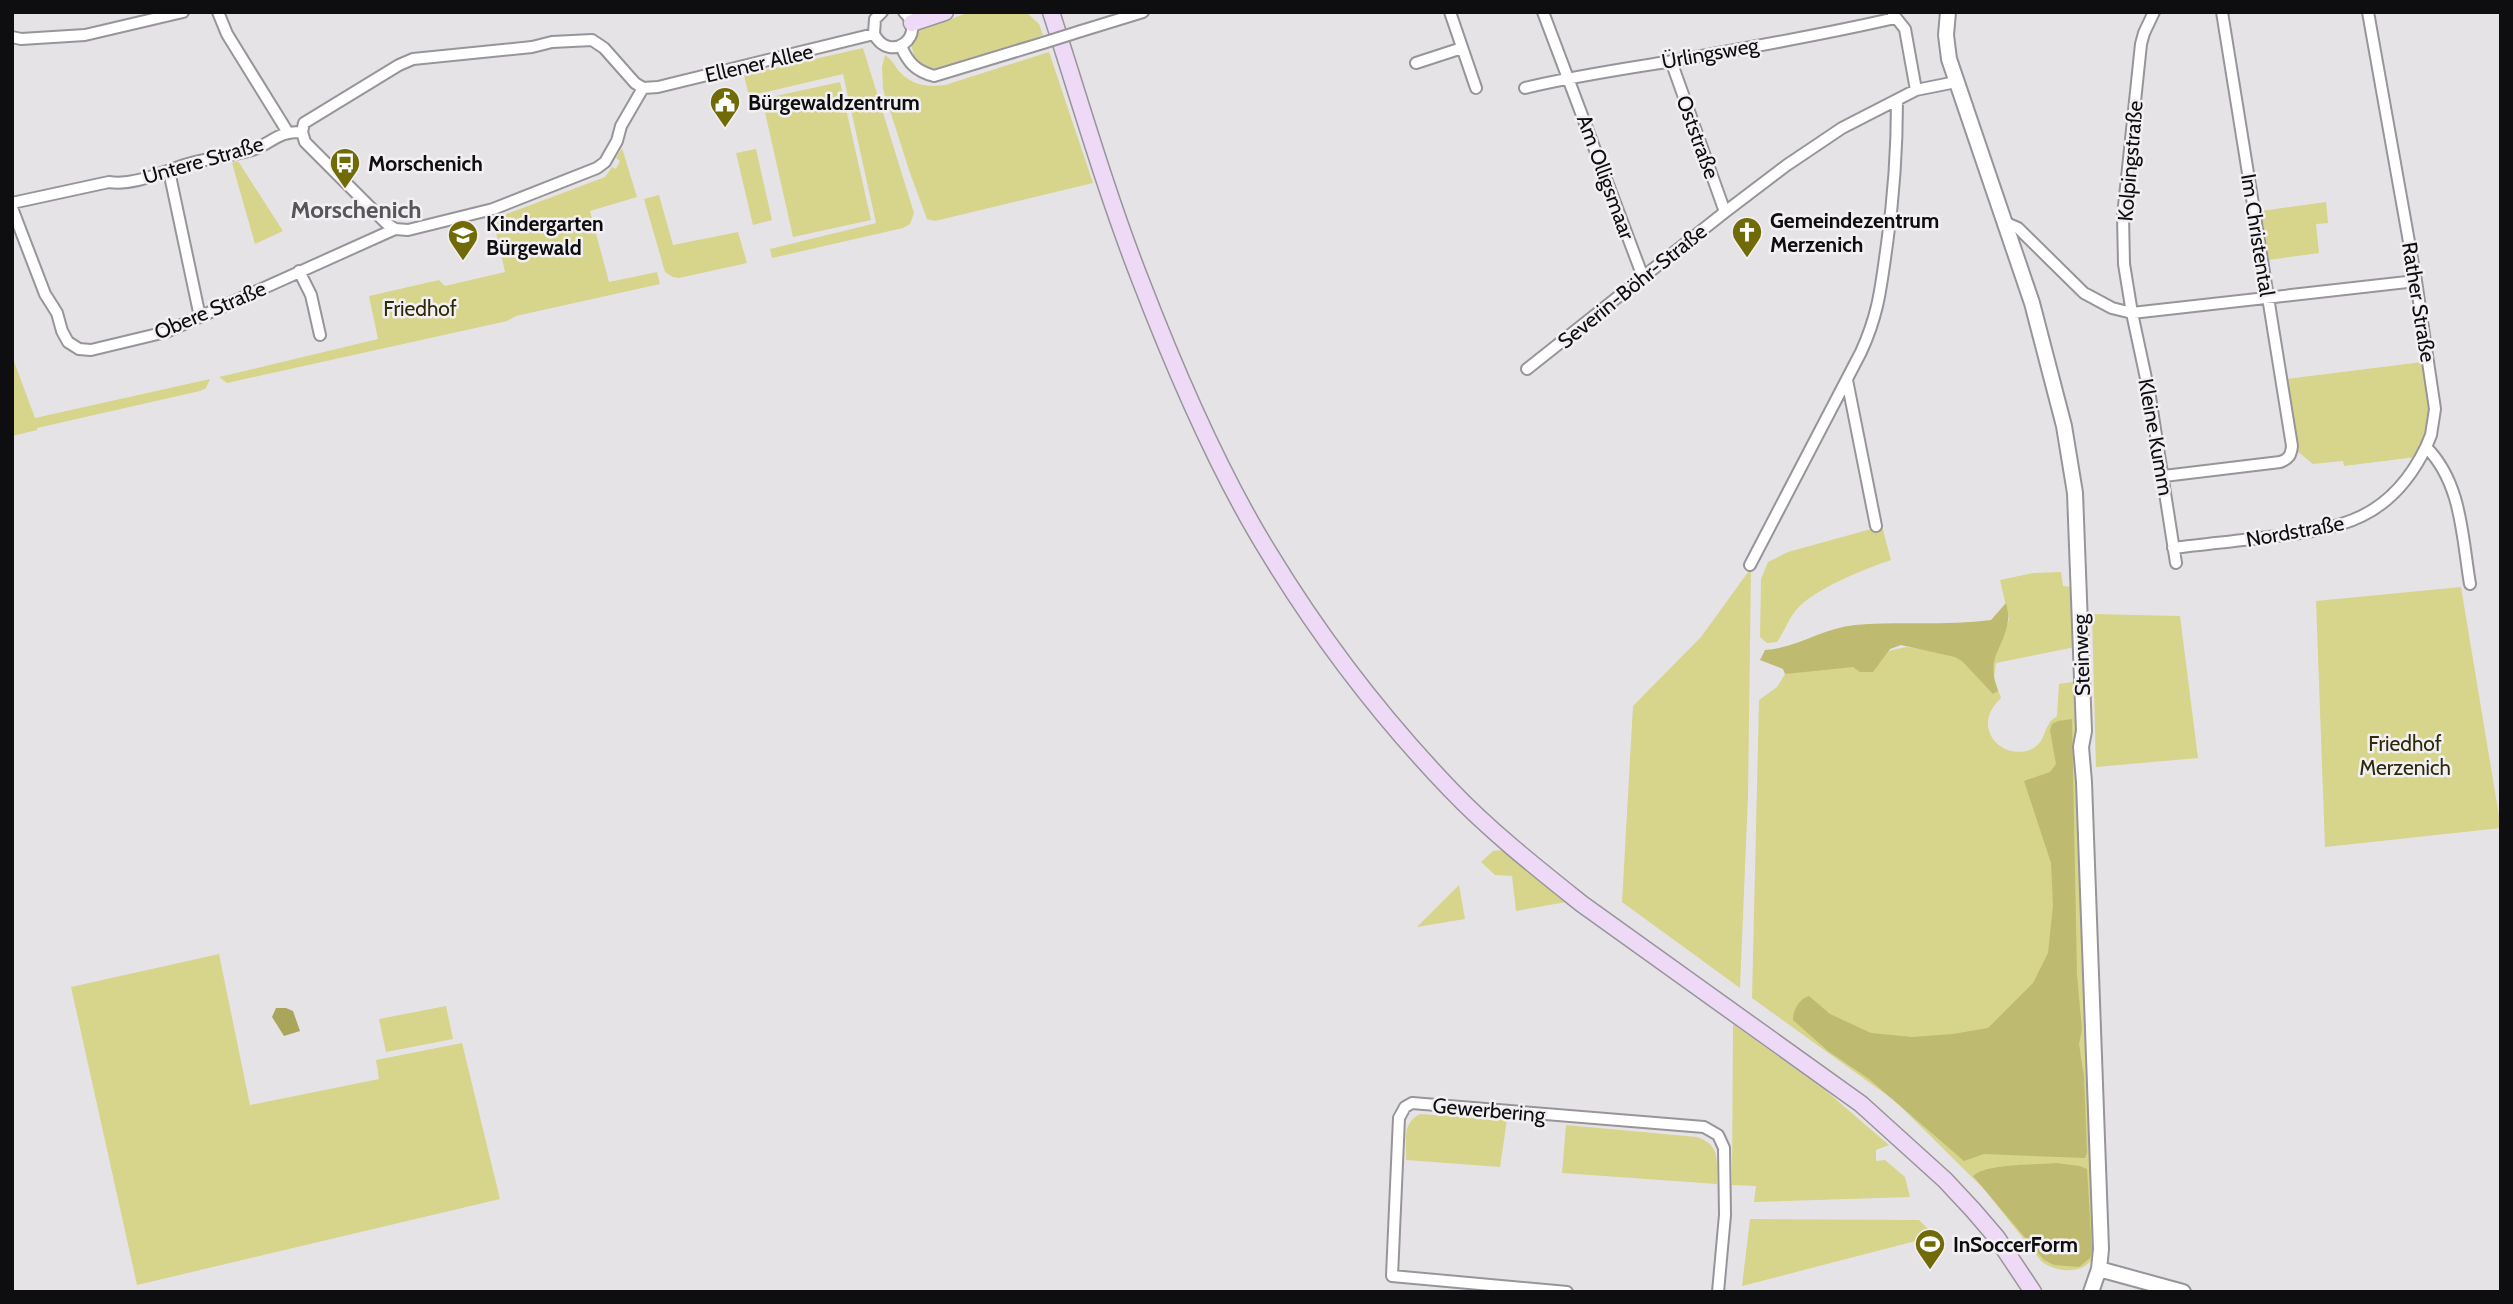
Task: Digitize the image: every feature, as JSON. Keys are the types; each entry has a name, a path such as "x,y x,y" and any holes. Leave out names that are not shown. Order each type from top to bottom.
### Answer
{"main road":[{"path":"908,18 945,12"},
{"path":"1041,12 1053,20 1140,280 1215,453 1268,552 1322,634 1376,705 1451,790 1539,869 1582,904 1861,1104 1973,1210 1997,1238 2033,1292"},
{"path":"2021,1274 2022,1292"}],"street":[{"path":"133,12 136,24"},
{"path":"12,37 69,37 183,12"},
{"path":"218,12 227,34 287,131"},
{"path":"882,12 876,19 874,34 884,46 901,46 910,37 908,18"},
{"path":"901,46 909,63 920,72 934,76 1143,12"},
{"path":"1450,12 1476,88"},
{"name":"Am Olligsmaar","path":"1543,12 1643,277"},
{"name":"Steinweg","path":"1948,12 1946,35 1949,59 2032,303 2064,426 2075,494 2084,731 2081,760 2101,1249 2095,1281"},
{"name":"Kolpingstraße","path":"2132,313 2124,264 2123,216 2141,44 2154,12"},
{"name":"Im Christental","path":"2164,476 2280,463 2289,457 2292,446 2222,12"},
{"name":"Rather Straße","path":"2368,12 2416,281 2435,409 2434,423 2426,447"},
{"path":"1893,15 1905,29 1916,90"},
{"name":"Ürlingsweg","path":"1525,88 1569,77 1854,28 1893,15"},
{"name":"Ellener Allee","path":"643,88 698,78 874,34"},
{"path":"396,229 386,223 305,142 302,132 304,123 399,65 422,57 592,40 604,48 635,83 643,88"},
{"path":"1416,63 1462,48"},
{"name":"Oststraße","path":"1671,61 1725,212"},
{"name":"Severin-Böhr-Straße","path":"1527,369 1725,212 1842,128 1916,90 1956,82"},
{"name":"Obere Straße","path":"12,206 45,294 57,313 68,342 79,349 91,350 166,332 396,229 408,230 493,209 597,168 605,162 617,141 621,126 643,88"},
{"path":"1750,565 1847,380 1871,330 1879,305 1895,179 1897,100"},
{"name":"Untere Straße","path":"12,206 169,171 185,164 255,149 287,131 302,132"},
{"path":"169,171 200,317"},
{"path":"2004,222 2018,228 2084,293 2112,308 2132,313 2416,281"},
{"path":"299,271 310,295 320,335"},
{"name":"Kleine Kumm","path":"2132,313 2164,476 2176,563"},
{"path":"1847,380 1876,526"},
{"path":"2426,447 2441,465 2454,494 2470,584"},
{"name":"Nordstraße","path":"2173,548 2305,533 2347,523 2380,507 2396,493 2416,468 2426,447"},
{"name":"Gewerbering","path":"1567,1292 1498,1289 1392,1276 1399,1118 1405,1107 1412,1103 1704,1127 1718,1135 1724,1148 1725,1215 1718,1292"},
{"path":"2080,1292 2095,1281 2183,1292"}],"green space":[{"path":"970,12 1026,12 1039,24 1043,35 940,68 932,69 915,60 911,44 918,31"},
{"path":"863,48 914,213 910,224 903,228 772,258 770,249 876,223 843,74 749,96 744,75"},
{"path":"1049,52 1093,183 935,221 927,219 883,89 882,67 885,55 910,80 933,86 945,85"},
{"path":"840,82 871,220 793,237 762,99"},
{"name":"Friedhof","path":"622,148 637,197 590,211 609,282 657,272 660,284 227,383 219,377 378,339 369,296 439,280 445,286 505,272 493,219 605,177 612,167 616,169 620,161 616,158"},
{"path":"756,149 772,220 753,225 736,153"},
{"path":"238,161 283,231 255,244 232,163"},
{"path":"659,195 673,245 738,232 747,263 679,278 665,272 644,199"},
{"path":"2326,202 2328,223 2316,224 2319,253 2269,260 2261,211"},
{"path":"12,356 35,418 210,379 206,388 200,391 12,436"},
{"path":"2422,362 2429,410 2426,430 2416,457 2344,466 2343,461 2313,464 2297,451 2285,379"},
{"path":"1882,526 1891,560 1841,580 1805,601 1794,613 1777,642 1767,643 1760,637 1761,579 1768,562 1788,552"},
{"path":"1751,568 1748,795 1740,988 1622,902 1633,706 1701,637"},
{"path":"2061,572 2063,586 2073,587 2075,647 1996,663 1994,678 2001,698 1991,711 1988,726 1990,734 2002,747 2018,752 2027,751 2041,742 2050,721 2057,716 2059,684 2076,684 2075,752 2094,1256 2084,1266 2070,1270 2048,1266 2042,1262 1984,1189 1895,1101 1752,998 1759,700 1777,687 1785,674 1906,647 1994,659 2009,619 2000,580 2033,573"},
{"name":"Friedhof Merzenich","path":"2461,587 2501,828 2325,847 2316,601"},
{"path":"2092,614 2180,616 2198,758 2096,767"},
{"path":"1502,850 1566,902 1516,911 1512,876 1495,875 1481,862 1493,851"},
{"path":"1459,885 1465,919 1417,927"},
{"path":"219,954 250,1105 379,1079 376,1060 462,1043 500,1199 137,1285 71,987"},
{"path":"446,1006 453,1039 386,1052 379,1019"},
{"path":"1733,1024 1825,1090 1889,1145 1876,1150 1876,1161 1885,1160 1905,1177 1910,1197 1754,1202 1756,1186 1732,1185"},
{"path":"1420,1114 1507,1120 1500,1167 1406,1160 1407,1128"},
{"path":"1566,1125 1697,1137 1711,1145 1714,1150 1717,1184 1562,1173"},
{"path":"1750,1219 1919,1220 1935,1236 1742,1286"}],"shaded area":[{"path":"2006,603 2006,630 1994,661 1998,691 1993,694 1955,657 1901,645 1890,649 1873,672 1860,672 1853,667 1785,674 1783,669 1760,660 1765,650 1788,646 1843,627 1991,620"},
{"path":"2072,719 2077,975 2082,1030 2079,1044 2084,1077 2087,1153 2085,1158 1984,1154 1964,1161 1869,1079 1828,1051 1793,1020 1794,1012 1797,1005 1809,996 1830,1014 1871,1033 1912,1037 1953,1034 1988,1028 2033,983 2048,953 2053,906 2051,863 2024,781 2050,772 2056,764 2050,730 2052,724"},
{"path":"276,1008 293,1011 300,1031 284,1036 272,1017"},
{"path":"2056,1163 2087,1169 2092,1251 2090,1258 2079,1267 2054,1265 2044,1260 1973,1176 2000,1167"}],"place":[{"name":"Bürgewaldzentrum","path":"725,129"},
{"name":"Morschenich","path":"345,190"},
{"name":"Gemeindezentrum Merzenich","path":"1747,259"},
{"name":"Kindergarten Bürgewald","path":"463,262"},
{"name":"InSoccerForm","path":"1930,1271"}],"district":[{"name":"Morschenich","path":"356,209"}]}
